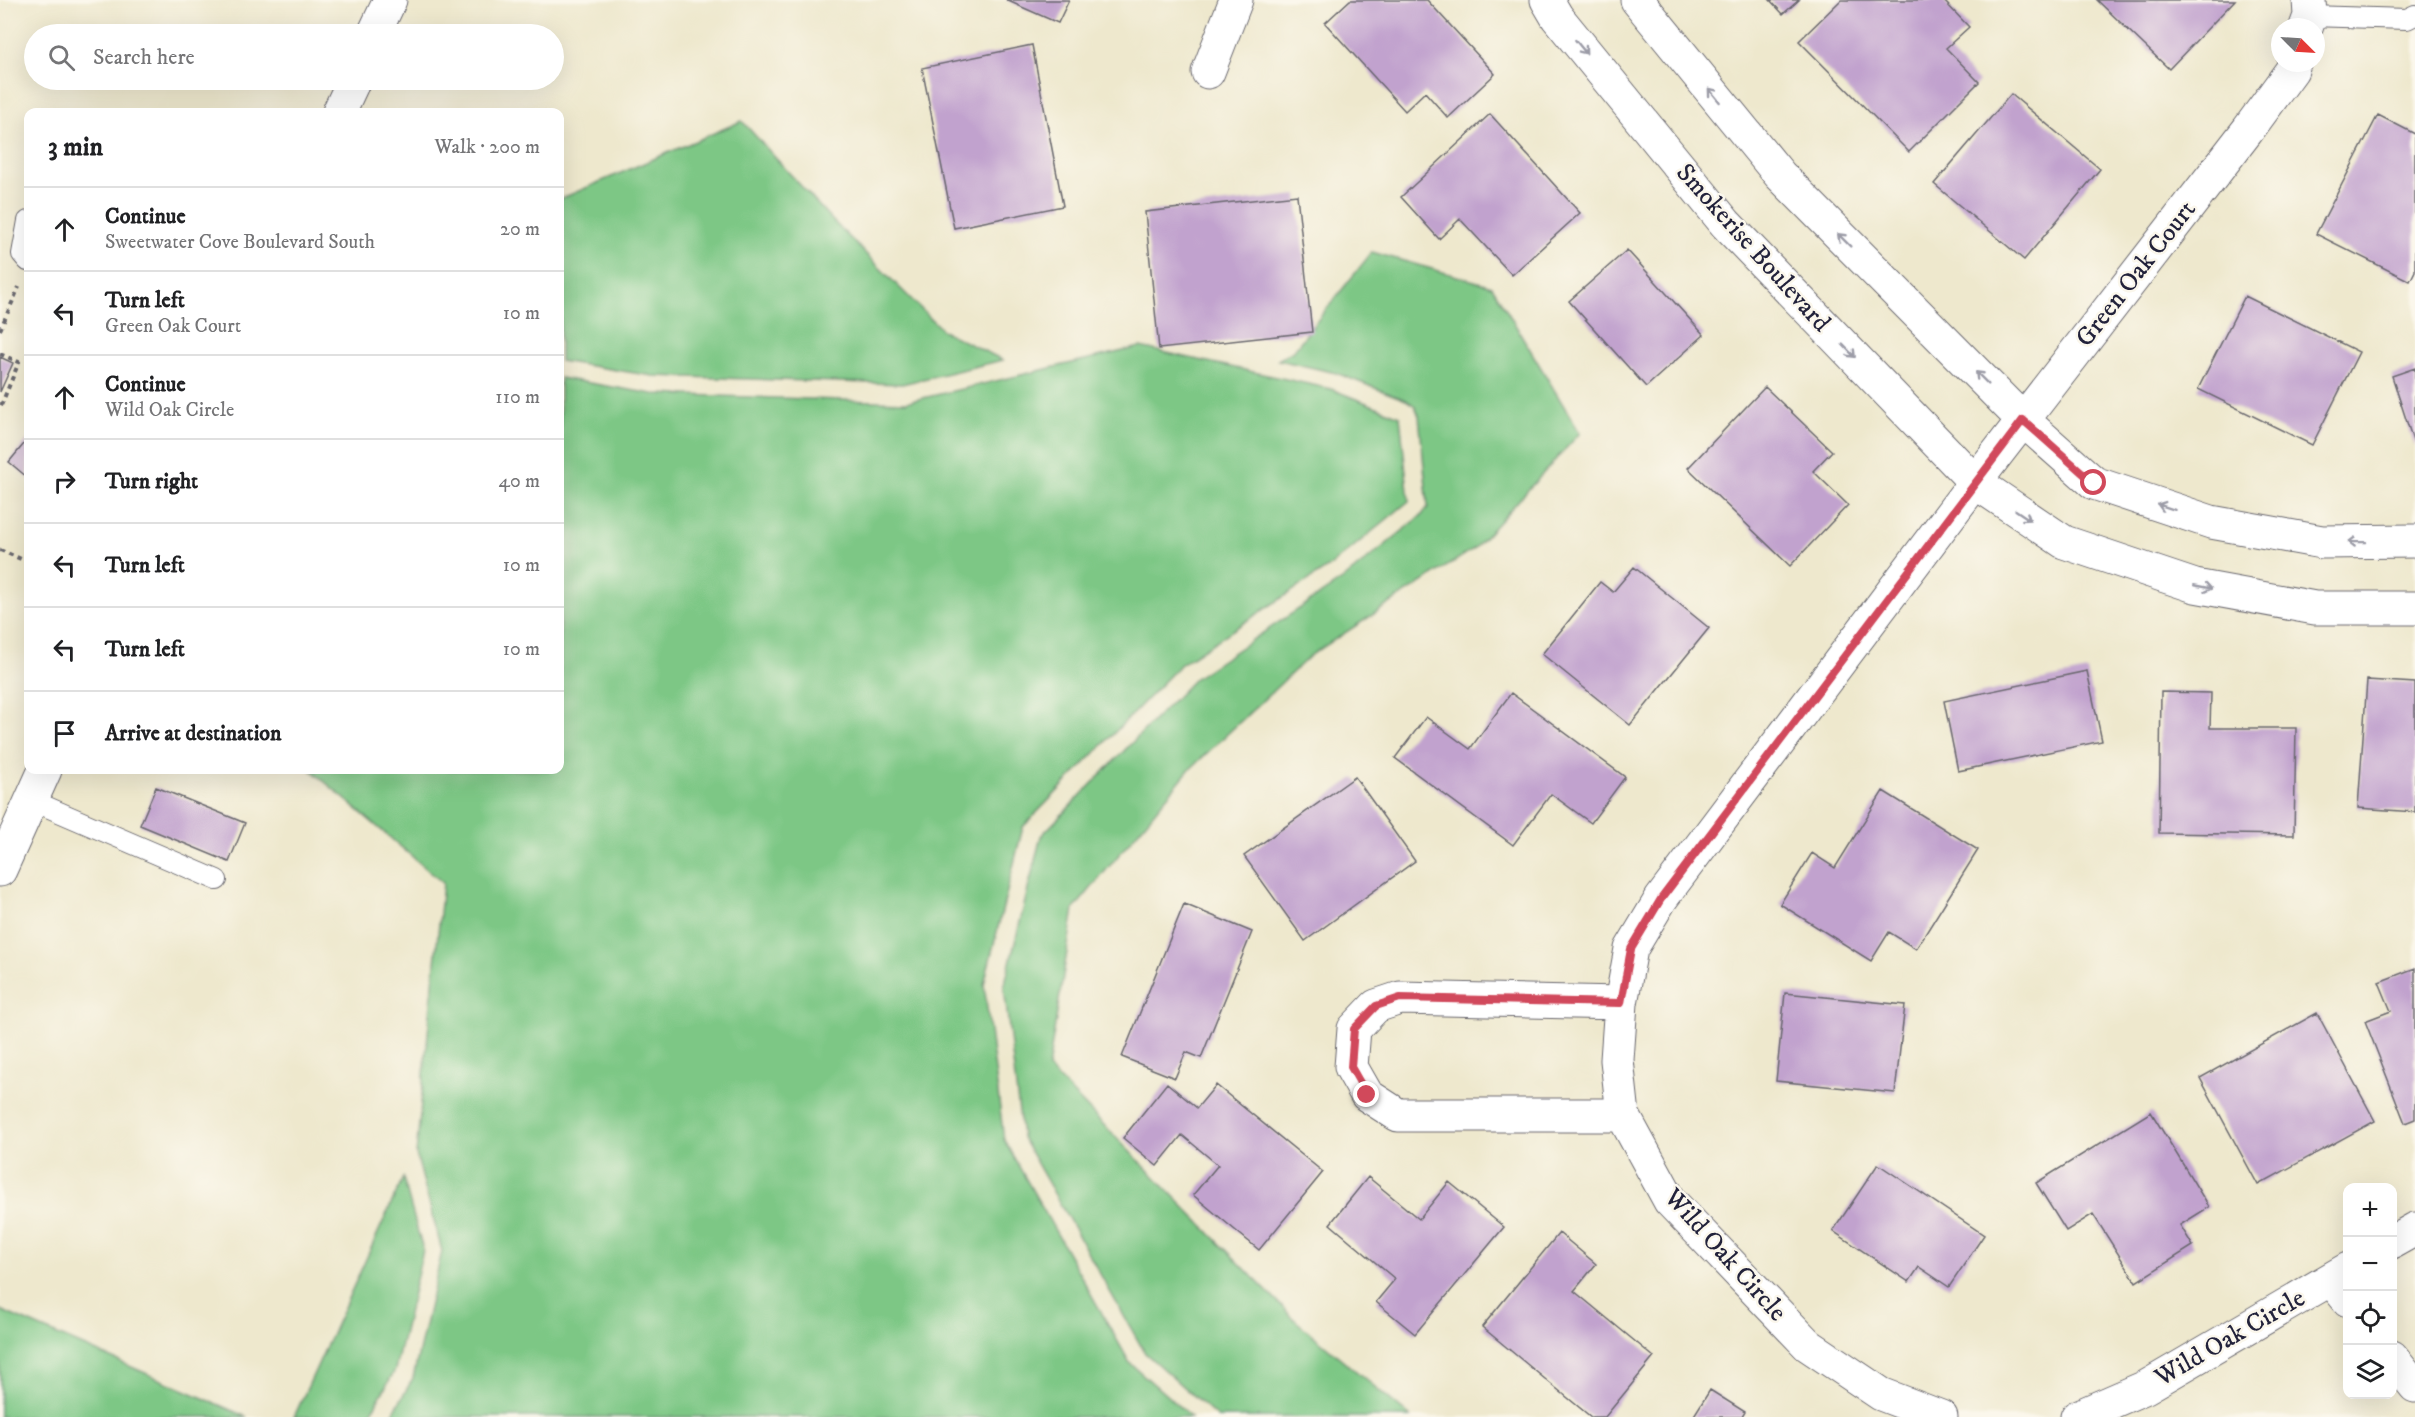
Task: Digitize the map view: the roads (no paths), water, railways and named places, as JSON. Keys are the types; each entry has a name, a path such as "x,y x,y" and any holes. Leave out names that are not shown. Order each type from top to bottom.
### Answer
{"street":[{"path":"379,24 390,0"},
{"path":"1208,72 1236,0"},
{"name":"Smokerise Boulevard","path":"1547,0 1557,17 1726,224 1975,482 2064,542 2195,586 2315,608 2415,609"},
{"path":"1636,0 1780,175 2023,420 2094,483 2211,522 2322,542 2415,542"},
{"name":"Green Oak Court","path":"1975,482 2291,72"},
{"path":"341,108 349,90"},
{"name":"Wild Oak Circle","path":"1941,1417 1881,1394 1808,1345 1670,1201 1623,1115 1617,1060 1621,1003 1631,949 1661,899 1975,482"},
{"path":"0,870 43,774"},
{"path":"1621,1003 1400,998 1376,1006 1354,1029 1351,1067 1367,1095 1398,1115 1623,1115"},
{"path":"2397,1239 2415,1229"},
{"name":"Wild Oak Circle","path":"2077,1417 2146,1387 2342,1283"},
{"path":"2397,1364 2415,1386"}],"lane":[{"path":"2308,14 2407,19 2415,15"},
{"path":"24,243 22,254 24,262"},
{"path":"31,801 216,880"}]}
